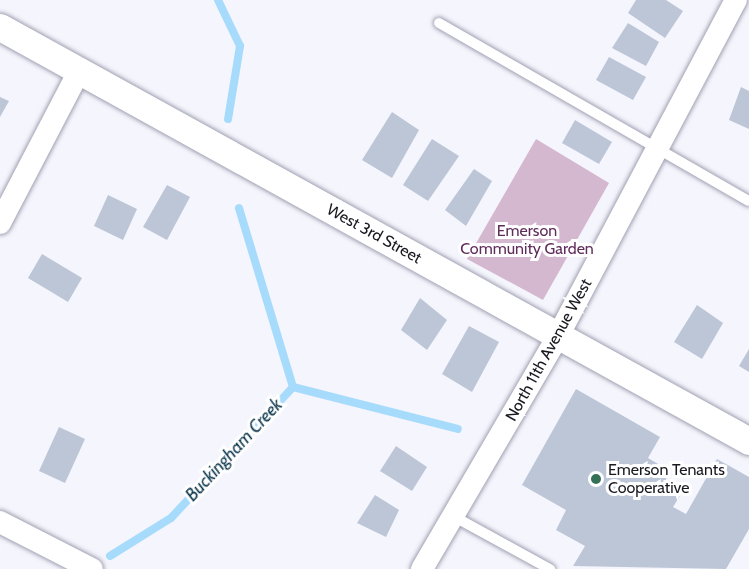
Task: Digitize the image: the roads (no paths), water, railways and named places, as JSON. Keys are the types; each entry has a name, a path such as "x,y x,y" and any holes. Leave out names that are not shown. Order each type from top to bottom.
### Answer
{"street":[{"name":"North 11th Avenue West","path":"422,569 558,336 736,0"},
{"name":"West 3rd Street","path":"0,27 749,441"},
{"path":"0,223 79,71"},
{"path":"0,522 92,569"}],"lane":[{"path":"439,23 658,151 749,201"},
{"path":"453,516 550,569"}],"waterway":[{"name":"Buckingham Creek","path":"218,0 240,46 228,119"},
{"name":"Buckingham Creek","path":"110,556 171,518 293,387 239,208"},
{"path":"293,387 458,429"}],"place":[{"name":"Emerson Tenants Cooperative","path":"596,479"}],"park label":[{"name":"Emerson Community Garden","path":"527,240"}]}
